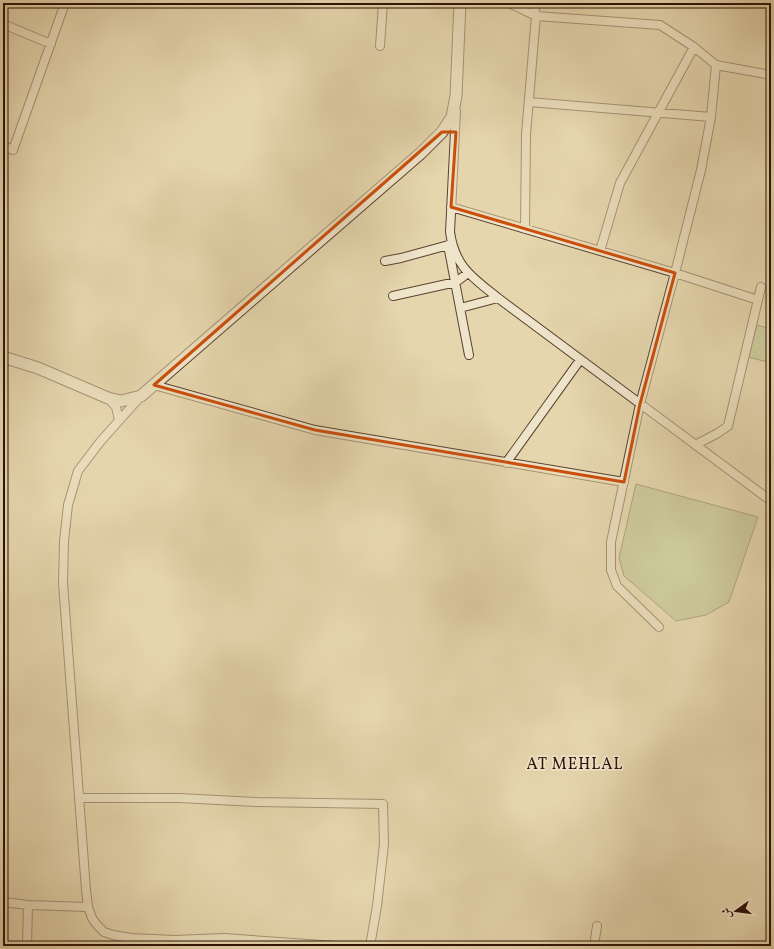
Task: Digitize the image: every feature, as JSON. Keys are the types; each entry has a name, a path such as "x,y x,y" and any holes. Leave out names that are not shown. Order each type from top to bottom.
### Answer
{"street":[{"path":"3,146 13,150 65,3"},
{"path":"380,46 382,3"},
{"path":"460,3 456,132 450,244 469,355"},
{"path":"509,3 536,16 660,25 694,47 716,65 771,75"},
{"path":"525,229 526,134 536,16 534,3"},
{"path":"3,24 50,44"},
{"path":"600,251 620,183 694,47"},
{"path":"659,627 617,586 611,570 611,542 640,404 676,273 701,170 712,117 716,65"},
{"path":"336,946 224,938 173,943 113,935 104,932 92,918 88,907 63,583 64,541 68,505 78,471 100,442 141,396 421,153 442,132 452,117 456,96"},
{"path":"529,102 712,117"},
{"path":"442,132 456,132"},
{"path":"451,207 676,273 758,300"},
{"path":"385,261 450,244"},
{"path":"450,244 459,261 468,273 498,298 771,502"},
{"path":"393,296 456,282 468,273"},
{"path":"695,445 728,426 761,287"},
{"path":"460,308 498,298"},
{"path":"3,357 38,368 108,398 121,401 141,396"},
{"path":"506,463 580,360"},
{"path":"154,385 315,430 624,482"},
{"path":"108,398 116,407 119,420"},
{"path":"79,798 179,798 258,802 383,804 384,844 377,906 370,946"},
{"path":"3,902 28,905 88,907"},
{"path":"27,946 28,905"},
{"path":"594,946 597,926"}],"highlighted area":[{"path":"442,132 456,132 451,207 675,273 640,404 624,482 315,430 154,385"}],"green space":[{"path":"757,325 771,329 771,363 748,357"},
{"path":"636,484 758,517 729,602 706,615 676,621 624,576 619,558"}],"district":[{"name":"AT MEHLAL","path":"575,763"}]}
